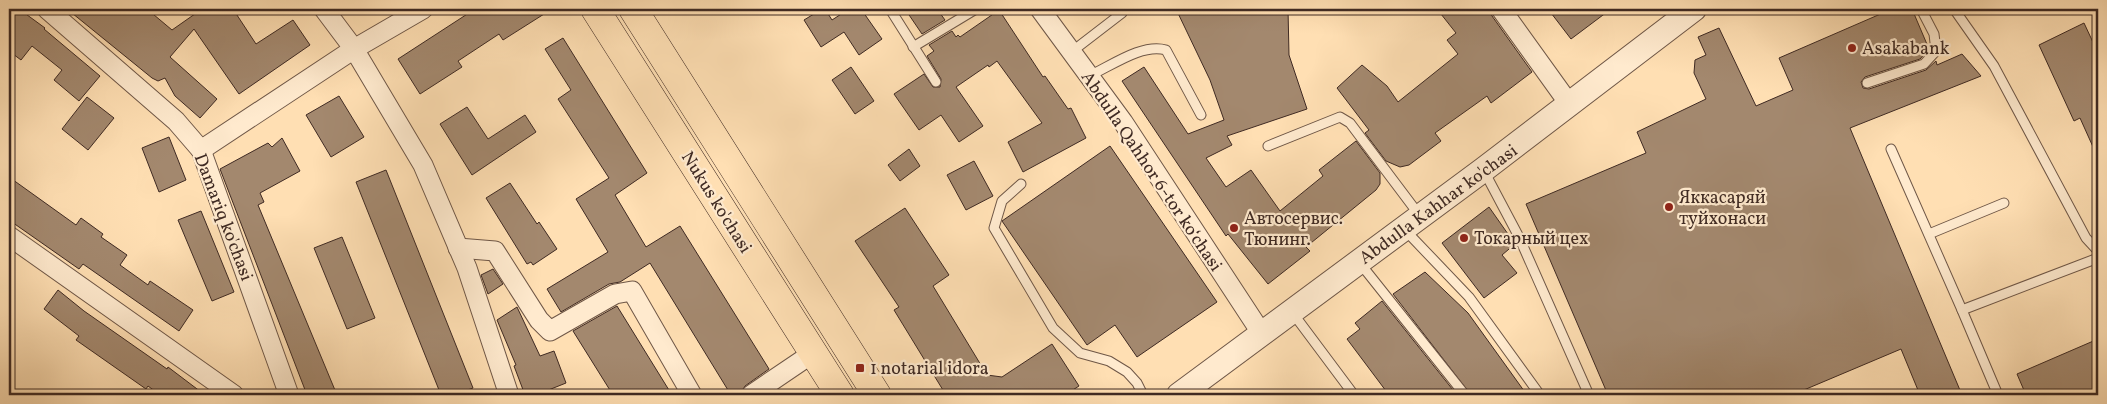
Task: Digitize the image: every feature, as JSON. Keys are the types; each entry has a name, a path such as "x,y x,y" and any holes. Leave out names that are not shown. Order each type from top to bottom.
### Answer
{"main road":[{"name":"Nukus ko'chasi","path":"595,9 840,395"},
{"name":"Nukus ko'chasi","path":"633,9 877,395"}],"street":[{"name":"Damariq ko'chasi","path":"46,9 176,121 201,150 289,395"},
{"path":"324,9 354,49 423,164 458,248 509,395"},
{"path":"201,150 354,49 423,9"},
{"name":"Abdulla Qahhor 6-tor koʻchasi","path":"1040,9 1070,53 1123,122 1262,334"},
{"path":"1501,9 1570,105"},
{"name":"Abdulla Kahhar ko'chasi","path":"1178,395 1484,170 1694,9"},
{"path":"9,236 234,395"},
{"path":"458,248 495,251 539,320 550,331 615,294 632,291 692,395"},
{"path":"751,395 813,353"}],"lane":[{"path":"890,9 936,82"},
{"path":"913,46 976,9"},
{"path":"1070,53 1122,13 1124,9"},
{"path":"1867,83 1924,64 1936,51 1934,34 1920,9"},
{"path":"1954,9 1994,66 2086,238 2098,251"},
{"path":"1088,76 1137,53 1156,47 1166,50 1201,114"},
{"path":"1268,146 1340,117 1350,123 1412,222 1540,395"},
{"path":"1891,148 1998,395"},
{"path":"1484,170 1519,237 1589,395"},
{"path":"1021,184 1002,201 994,228 1054,328 1080,353 1109,361 1127,372 1137,383 1143,395"},
{"path":"1929,234 2004,203"},
{"path":"1962,310 2098,258"},
{"path":"1359,261 1464,395"},
{"path":"1292,312 1354,395"}],"building":[{"path":"9,9 19,9 45,28 100,76 79,101 54,80 62,70 32,46 21,60 9,51"},
{"path":"67,9 147,9 172,30 202,9 233,9 256,44 293,20 310,45 239,94 194,29 170,57 217,99 200,118 175,96 165,78 158,81 152,78"},
{"path":"475,9 552,9 503,40 499,34 458,61 462,67 420,94 398,59"},
{"path":"825,9 832,20 849,9 861,9 882,39 859,55 844,32 821,47 804,20"},
{"path":"905,9 937,9 945,20 922,34"},
{"path":"1176,9 1288,9 1289,55 1307,109 1227,136 1232,145 1206,158 1226,187 1251,170 1280,211 1323,176 1319,170 1356,141 1380,173 1380,184 1376,190 1306,247 1310,251 1268,284 1228,234 1226,236 1122,81 1144,67 1188,134 1224,120 1210,80"},
{"path":"1437,9 1489,9 1532,72 1491,103 1487,96 1435,133 1441,141 1409,165 1400,167 1386,161 1365,133 1369,130 1337,88 1362,65 1387,86 1398,102 1458,54 1447,40 1456,33"},
{"path":"1548,9 1611,9 1571,39"},
{"path":"1892,9 1912,9 1929,49 1920,59 1865,77 1861,82 1863,88 1869,89 1926,70 1936,61 1937,65 1962,54 1981,76 1850,128 1962,395 1920,395 1901,349 1792,395 1608,395 1526,204 1646,153 1637,132 1706,99 1694,73 1695,60 1706,55 1698,37 1719,28 1756,106 1793,90 1779,58"},
{"path":"999,10 1043,77 1045,76 1068,109 1071,108 1086,138 1023,172 1008,142 1042,123 997,61 956,87 983,126 959,142 941,115 919,130 894,94 924,74 933,87 940,87 941,79 927,56 934,51 929,45 952,31 956,37 958,35 960,37"},
{"path":"2084,23 2098,53 2098,158 2080,118 2074,121 2039,45"},
{"path":"563,38 647,173 615,195 646,247 680,226 769,369 745,386 740,395 731,395 650,263 620,282 609,284 561,312 547,289 608,252 576,199 609,178 558,99 571,90 545,49"},
{"path":"851,67 874,101 855,114 832,80"},
{"path":"339,96 364,137 331,157 306,115"},
{"path":"87,97 114,118 88,150 62,129"},
{"path":"467,107 488,139 525,115 536,132 472,175 440,124"},
{"path":"169,137 186,180 159,192 142,148"},
{"path":"282,138 300,171 260,193 264,202 258,205 337,395 307,395 220,169 268,143 272,147"},
{"path":"1110,146 1217,302 1137,357 1115,325 1087,345 1002,221"},
{"path":"909,149 920,166 900,181 888,165"},
{"path":"974,161 993,196 966,210 947,175"},
{"path":"386,170 473,388 454,395 441,395 356,182"},
{"path":"9,177 76,225 81,218 103,234 101,237 127,255 120,265 148,285 150,281 193,310 179,331 83,264 79,269 9,220"},
{"path":"510,183 537,224 539,222 557,249 533,265 531,262 527,264 486,198"},
{"path":"1489,207 1515,244 1502,255 1517,273 1484,298 1442,243"},
{"path":"905,208 949,275 933,286 987,375 1002,377 1052,344 1079,386 1065,395 946,395 894,310 899,307 855,241"},
{"path":"201,211 234,292 212,301 178,220"},
{"path":"342,237 375,318 347,329 314,248"},
{"path":"493,269 503,284 488,294 481,275"},
{"path":"1425,272 1468,313 1527,395 1471,395 1393,294"},
{"path":"58,290 84,311 167,369 168,367 205,395 160,395 148,386 146,389 76,340 79,336 44,309"},
{"path":"1382,301 1457,395 1389,395 1347,339 1360,329 1355,323"},
{"path":"617,306 672,395 613,395 573,331"},
{"path":"517,307 540,356 554,351 566,383 536,395 525,395 514,366 516,365 497,320"},
{"path":"2098,339 2098,395 2026,395 2017,374"}],"place":[{"name":"Asakabank","path":"1852,48"},
{"name":"Яккасаряй туйхонаси","path":"1669,207"},
{"name":"Автосервис. Тюнинг.","path":"1234,228"},
{"name":"Токарный цех","path":"1464,238"},
{"name":"1 notarial idora","path":"860,368"}]}
